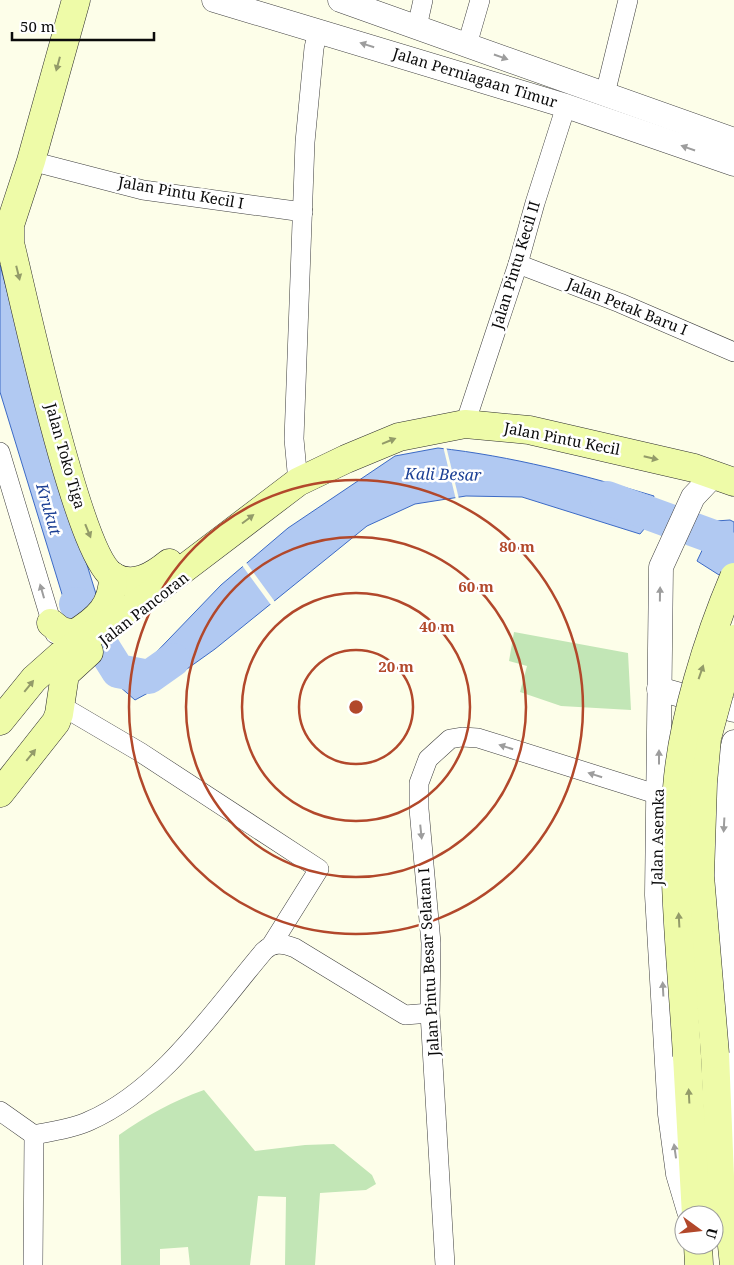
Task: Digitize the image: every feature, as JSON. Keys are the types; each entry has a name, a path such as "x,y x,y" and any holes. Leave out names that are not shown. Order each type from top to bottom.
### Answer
{"main road":[{"path":"5,220 32,161 76,0"},
{"name":"Jalan Toko Tiga","path":"5,220 71,488 102,565 113,576"},
{"name":"Jalan Pintu Kecil","path":"209,549 298,482 346,458 399,437 465,424 529,430 694,468 726,479"},
{"path":"52,623 61,631 90,636 110,602 113,576 129,581 146,579 173,559 187,552 209,549"},
{"name":"Jalan Pancoran","path":"0,721 34,680 90,636 188,578 209,549"},
{"name":"Jalan Asemka","path":"695,1205 677,876 677,787 692,696 734,576"},
{"name":"Jalan Pancoran","path":"0,793 48,735 59,714 62,683 65,674 90,636"},
{"path":"734,639 707,738 703,783 700,876 715,1054 721,1201 723,1211 732,1220 734,1265"}],"street":[{"name":"Jalan Perniagaan Timur","path":"214,0 566,106 734,164"},
{"name":"Jalan Perniagaan Timur","path":"340,0 734,140"},
{"path":"417,27 423,0"},
{"path":"467,46 480,0"},
{"path":"605,94 628,0"},
{"path":"298,482 294,438 303,212 309,98 318,31"},
{"name":"Jalan Pintu Kecil II","path":"465,424 518,264 566,106"},
{"name":"Jalan Pintu Kecil I","path":"32,161 144,190 303,212"},
{"name":"Jalan Petak Baru I","path":"518,264 620,303 734,352"},
{"path":"0,452 52,623"},
{"name":"Jalan Asemka","path":"688,1205 678,1174 670,1114 657,895 661,567 693,497 709,480 726,479"},
{"path":"659,689 734,710"},
{"path":"0,1111 34,1135 88,1122 112,1109 151,1081 174,1058 264,951 272,944 319,869 140,752 60,705"},
{"name":"Jalan Pintu Besar Selatan I","path":"445,1265 430,1013 431,943 419,809 419,783 428,758 450,739 462,736 478,738 659,795"},
{"path":"734,742 727,771 723,842 734,1177"},
{"path":"272,944 286,944 295,948 405,1015 430,1013"},
{"path":"33,1265 34,1135"}],"green space":[{"path":"514,632 628,653 631,710 561,706 520,692 527,666 509,661"},
{"path":"204,1090 255,1151 305,1145 334,1144 372,1175 376,1184 366,1190 320,1193 315,1265 285,1265 286,1197 258,1196 250,1265 190,1265 188,1247 160,1249 160,1265 121,1265 119,1135 160,1110"}],"water":[{"path":"0,265 40,412 100,607 73,630 0,392"},
{"path":"438,448 465,451 547,467 654,496 645,528 640,534 522,497 466,496 415,504 367,526 215,649 170,681 135,700 119,686 143,666 221,585 288,528 395,456"},
{"path":"730,520 734,522 734,565 727,580 697,561 716,521"}],"pier":[{"path":"443,446 446,446 459,499 456,500"},
{"path":"245,561 275,602 271,605 241,564"}],"waterway":[{"name":"Kali Besar","path":"607,498 714,537 734,557"},
{"name":"Krukut","path":"76,604 118,671 149,677 173,660"}]}
